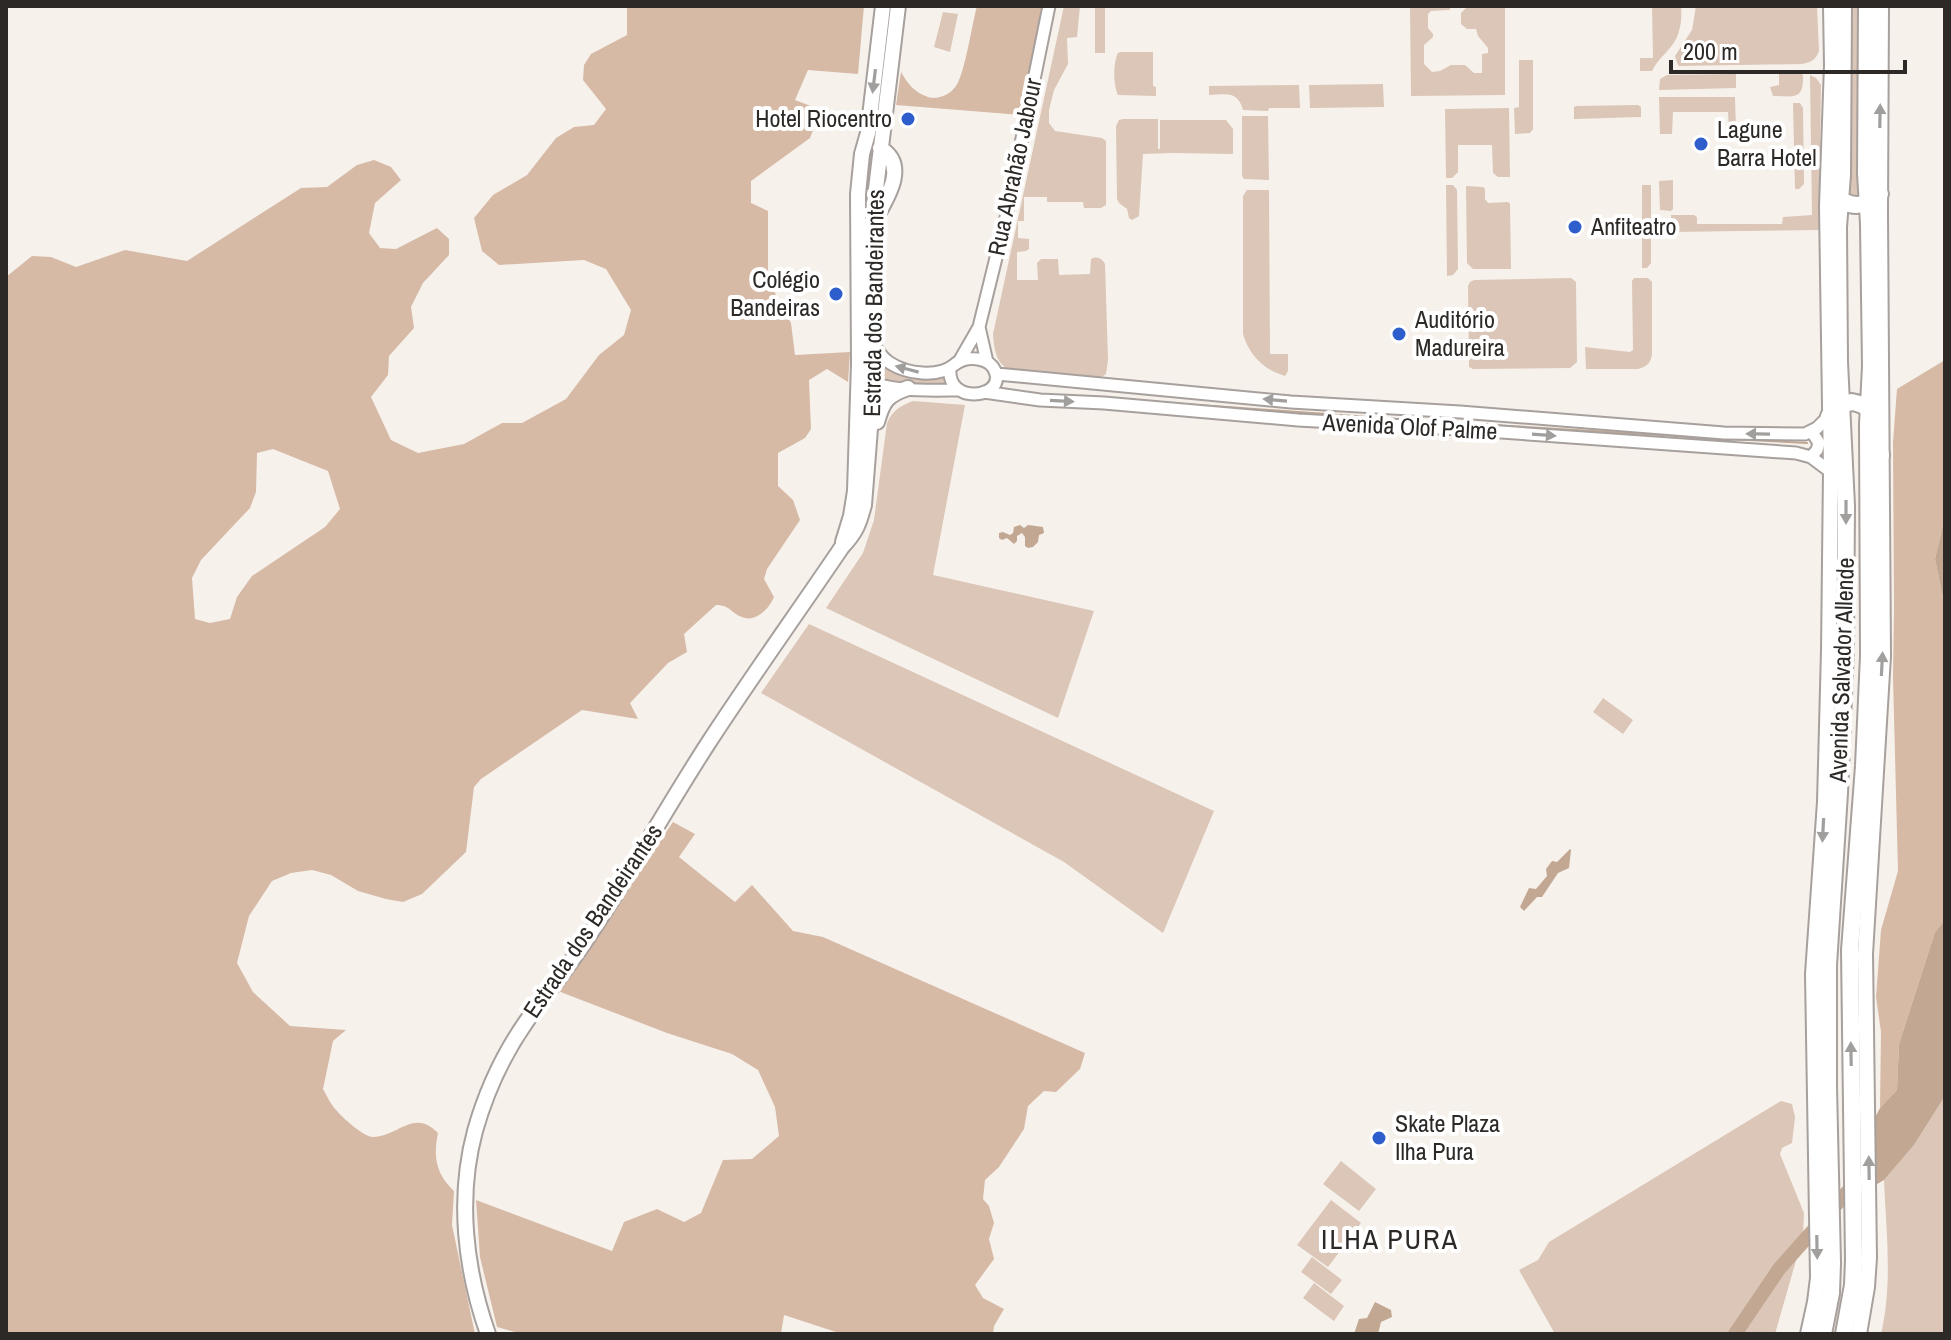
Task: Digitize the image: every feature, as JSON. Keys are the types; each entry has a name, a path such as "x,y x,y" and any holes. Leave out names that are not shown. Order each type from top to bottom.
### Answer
{"highway":[{"name":"Avenida Salvador Allende","path":"1823,1334 1831,1293 1832,1263 1828,965 1845,648 1846,506 1835,412 1843,6"},
{"name":"Avenida Salvador Allende","path":"1844,1334 1862,1232 1853,1132 1850,950 1869,656 1869,410 1874,198 1866,173 1867,6"},
{"path":"1830,147 1834,162 1833,187 1840,200 1853,206 1874,198"},
{"path":"1835,412 1852,402 1860,403 1869,410 1876,422 1875,440 1881,455"},
{"path":"1821,878 1825,884 1824,1067 1828,1074"},
{"path":"1850,1008 1855,987 1862,905 1868,891"}],"main road":[{"name":"Estrada dos Bandeirantes","path":"842,547 855,491 859,363 857,220 862,154 868,133 883,6"},
{"path":"862,154 880,148 898,6"},
{"name":"Avenida Salvador Allende","path":"1808,1334 1818,1278 1813,974 1827,742 1831,472 1835,412 1827,206 1831,6"},
{"name":"Avenida Salvador Allende","path":"1859,1334 1867,1287 1862,1232 1868,1105 1865,954 1883,656 1874,198 1881,6"},
{"name":"Estrada dos Bandeirantes","path":"488,1334 470,1273 466,1191 475,1134 502,1060 526,1021 584,944 710,741 842,547 855,533 860,521 870,449 872,222 886,200 895,175 891,158 880,148"},
{"path":"870,449 881,407 885,401 908,388"}],"street":[{"name":"Rua Abrahão Jabour","path":"960,360 979,327 1006,217 1049,6"},
{"name":"Rua Abrahão Jabour","path":"979,327 987,362"},
{"path":"859,363 872,383 889,388 959,390 972,394 994,386 997,374 987,362 960,360 950,369 918,372 893,365 873,344"},
{"path":"950,369 951,380 959,390"},
{"name":"Avenida Olof Palme","path":"997,374 1291,402 1724,433 1812,432"},
{"name":"Avenida Olof Palme","path":"984,392 1040,400 1284,419 1796,453 1811,457 1831,472"},
{"path":"1811,457 1819,443 1812,432 1835,412"}],"shaded area":[{"path":"627,6 864,6 858,74 808,70 795,100 821,110 810,138 751,181 751,203 768,211 768,280 791,323 795,355 850,352 848,382 827,369 809,380 811,429 805,438 778,453 778,486 793,500 800,520 767,569 764,579 774,597 763,612 750,618 716,605 684,634 687,652 668,663 630,703 638,719 582,710 481,779 474,787 466,852 422,894 403,902 386,899 358,891 331,875 312,870 291,873 272,881 249,916 237,963 253,992 290,1026 346,1030 333,1041 323,1089 335,1109 349,1122 373,1137 414,1123 429,1126 438,1133 437,1165 454,1191 452,1225 475,1334 6,1334 6,277 32,256 51,257 76,267 125,250 187,261 301,188 327,187 357,165 374,160 391,167 401,180 375,203 369,233 380,248 396,249 437,228 449,239 449,255 423,283 411,307 414,328 389,356 388,375 371,397 391,440 418,453 464,444 502,423 522,423 566,399 599,355 624,335 631,310 606,269 584,260 499,265 482,251 474,218 493,195 527,175 556,138 574,127 594,125 606,109 583,80 584,65 591,54 627,35","holes":["273,449 328,471 340,509 325,527 252,576 237,597 230,619 210,623 195,619 192,578 201,560 250,508 256,492 257,453"]},
{"path":"977,6 1043,6 1021,115 896,105 901,72 912,87 928,97 939,97 953,89 962,71"},
{"path":"1064,6 1080,6 1077,37 1067,38 1068,64 1054,90 1049,123 1055,131 1106,141 1106,205 1084,208 1083,202 1047,202 1047,197 1024,197 1024,221 1018,221 1018,238 1029,239 1029,249 1017,252 1017,280 1038,280 1037,263 1041,259 1058,259 1059,275 1090,274 1091,259 1102,260 1105,264 1108,360 1106,374 1100,378 1013,371 999,361 993,339 993,334"},
{"path":"1095,6 1105,6 1105,53 1095,53"},
{"path":"1410,6 1450,6 1450,10 1431,11 1428,14 1428,28 1433,37 1424,45 1424,64 1432,72 1451,65 1465,65 1474,73 1482,73 1482,54 1488,53 1488,48 1476,29 1467,29 1461,24 1461,13 1467,7 1505,6 1505,95 1411,96"},
{"path":"1652,6 1681,6 1680,27 1673,43 1652,71 1640,71 1640,58 1653,58"},
{"path":"1696,6 1817,6 1819,51 1813,60 1802,64 1679,66 1675,56 1692,30"},
{"path":"1851,6 1858,6 1858,198 1848,197"},
{"path":"943,12 958,14 950,52 934,47"},
{"path":"1121,52 1153,52 1156,96 1118,95 1114,68 1116,57"},
{"path":"1519,60 1533,60 1533,129 1530,133 1515,134 1514,108 1519,107"},
{"path":"1779,73 1803,75 1799,93 1773,96 1770,87 1779,85"},
{"path":"1736,74 1736,88 1659,90 1660,79 1667,75"},
{"path":"1810,75 1821,85 1819,230 1671,232 1671,215 1694,215 1697,224 1782,224 1783,217 1812,215"},
{"path":"1383,84 1384,107 1310,108 1309,85"},
{"path":"1299,85 1300,108 1243,110 1235,97 1209,95 1209,86"},
{"path":"1659,97 1735,97 1736,131 1729,131 1728,112 1673,112 1672,134 1660,134"},
{"path":"1793,103 1800,103 1803,108 1804,184 1799,189 1795,189"},
{"path":"1576,106 1641,107 1641,117 1574,119"},
{"path":"1509,108 1510,177 1498,177 1493,173 1492,145 1458,145 1458,172 1452,178 1446,178 1445,109"},
{"path":"1242,116 1268,116 1269,180 1244,179 1242,176"},
{"path":"1123,119 1158,119 1158,149 1160,120 1226,120 1233,129 1233,154 1143,154 1139,216 1132,220 1117,199 1116,126"},
{"path":"1673,180 1673,209 1660,210 1659,181"},
{"path":"1446,185 1453,185 1457,190 1458,269 1447,276"},
{"path":"1642,185 1651,185 1651,263 1647,268 1642,268"},
{"path":"1466,186 1483,187 1488,203 1510,204 1511,269 1473,269 1467,263"},
{"path":"1247,190 1269,190 1270,354 1288,354 1285,376 1258,361 1243,334 1243,196"},
{"path":"1571,278 1576,282 1577,362 1570,368 1469,367 1470,282"},
{"path":"1634,278 1648,278 1652,282 1650,361 1638,369 1586,369 1585,347 1633,350"},
{"path":"877,358 944,375 947,386 891,384 878,380"},
{"path":"1945,360 1945,516 1935,559 1945,608 1945,920 1935,932 1899,1044 1897,1090 1880,1108 1881,1032 1876,997 1881,930 1898,871 1893,678 1893,442 1897,389"},
{"path":"913,401 965,405 933,575 1094,611 1058,718 826,608 863,553 874,520 887,423 897,409"},
{"path":"1945,516 1945,608 1935,559"},
{"path":"1020,525 1024,528 1028,525 1043,527 1044,533 1039,535 1033,547 1025,546 1022,533 1014,544 1007,538 999,538 999,533 1010,535 1014,527"},
{"path":"809,624 1214,811 1163,933 1064,862 761,693"},
{"path":"1603,698 1633,720 1623,734 1593,712"},
{"path":"673,822 695,834 679,857 735,902 752,885 793,931 823,937 1085,1053 1080,1069 1056,1092 1044,1091 1028,1106 1024,1129 999,1167 985,1180 983,1199 989,1206 994,1223 989,1239 994,1259 975,1285 983,1298 1004,1309 993,1334 842,1334 784,1315 781,1334 522,1334 497,1327 480,1257 476,1200 612,1251 624,1222 657,1209 684,1222 701,1213 723,1160 752,1159 779,1136 775,1107 758,1070 732,1054 558,991"},
{"path":"1570,849 1569,868 1558,873 1542,897 1537,897 1524,911 1520,907 1529,888 1536,889 1547,876 1546,869 1552,861 1557,862"},
{"path":"1945,920 1945,1096 1914,1145 1884,1180 1867,1190 1850,1189 1857,1152 1880,1108 1897,1090 1899,1044 1935,932"},
{"path":"1945,1096 1945,1334 1881,1334 1888,1276 1884,1180 1914,1145"},
{"path":"1781,1101 1792,1104 1795,1117 1792,1143 1782,1148 1780,1154 1804,1213 1803,1236 1775,1334 1555,1334 1519,1270 1538,1260 1549,1242"},
{"path":"1341,1161 1376,1189 1359,1211 1323,1184"},
{"path":"1331,1200 1361,1223 1328,1267 1297,1245"},
{"path":"1312,1257 1342,1280 1331,1294 1301,1272"},
{"path":"1314,1283 1344,1306 1334,1321 1303,1298"},
{"path":"1375,1302 1391,1310 1392,1317 1381,1322 1378,1334 1354,1334 1359,1319 1367,1318"}],"waterway":[{"path":"1170,403 1453,423"},
{"path":"1473,424 1711,438"},
{"path":"1729,439 1807,443"},
{"path":"1735,1334 1779,1269 1850,1189"}],"place":[{"name":"Hotel Riocentro","path":"908,119"},
{"name":"Lagune Barra Hotel","path":"1701,144"},
{"name":"Anfiteatro","path":"1575,227"},
{"name":"Colégio Bandeiras","path":"836,294"},
{"name":"Auditório Madureira","path":"1399,334"},
{"name":"Skate Plaza Ilha Pura","path":"1379,1138"}],"district":[{"name":"ILHA PURA","path":"1390,1239"}]}
